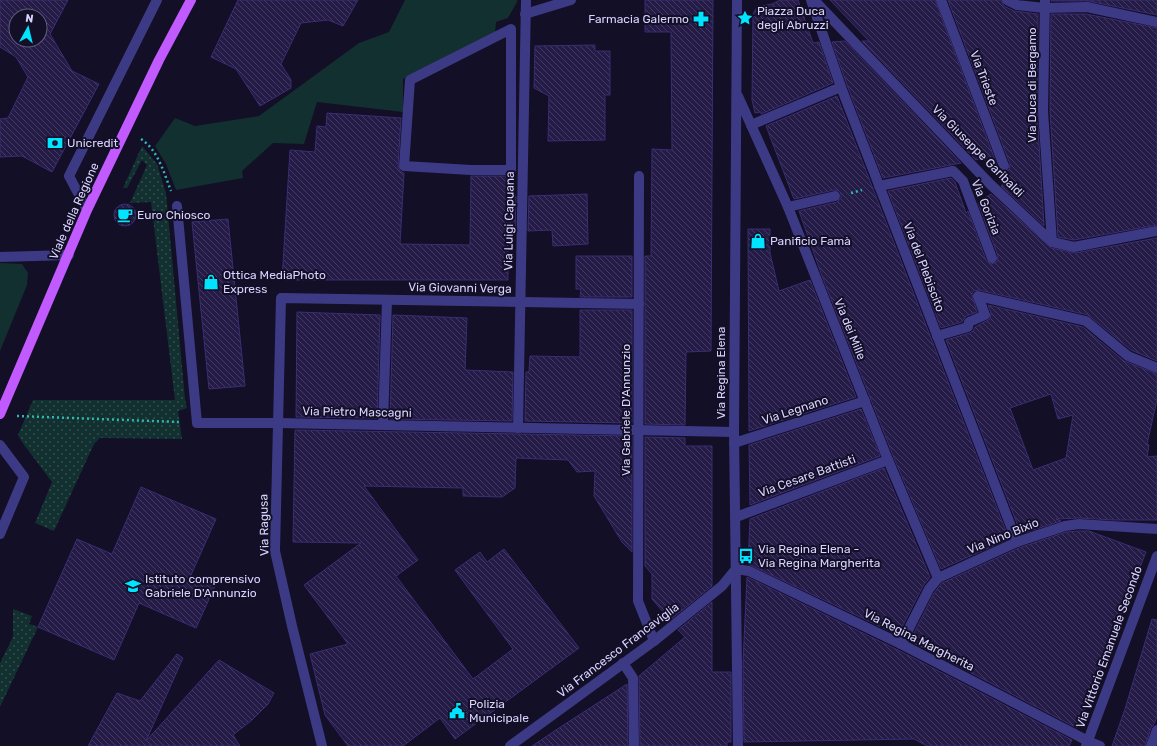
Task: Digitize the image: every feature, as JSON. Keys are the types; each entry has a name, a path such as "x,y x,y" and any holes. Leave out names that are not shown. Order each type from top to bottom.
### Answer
{"main road":[{"name":"Viale della Regione","path":"0,414 87,210 159,60 191,0"}],"street":[{"path":"87,210 68,176 157,0"},
{"name":"Via Luigi Capuana","path":"518,428 526,0"},
{"path":"525,14 570,0"},
{"name":"Via Regina Elena","path":"737,0 734,438 738,746"},
{"name":"Via del Plebiscito","path":"813,0 841,87 1017,542"},
{"name":"Via Giuseppe Garibaldi","path":"813,0 990,184 1052,242"},
{"name":"Via Trieste","path":"941,0 1004,166"},
{"path":"1007,0 1017,5 1044,4 1087,7 1157,22"},
{"name":"Via Duca di Bergamo","path":"1044,4 1043,111 1052,242"},
{"path":"511,29 511,170 471,170 404,166 410,80 511,29"},
{"path":"751,125 841,87"},
{"name":"Via dei Mille","path":"736,91 788,207 888,460 938,578"},
{"name":"Via Gorizia","path":"879,186 953,171 963,181 992,258"},
{"name":"Via Gabriele D'Annunzio","path":"639,176 638,601 654,641"},
{"path":"788,207 835,196"},
{"path":"177,206 197,423"},
{"path":"1052,242 1074,247 1157,231"},
{"path":"0,257 69,255"},
{"path":"937,336 968,327 969,322 985,315 978,296 1086,321 1128,356 1157,368"},
{"name":"Via Giovanni Verga","path":"281,298 639,304"},
{"name":"Via Ragusa","path":"281,298 275,551 322,746"},
{"path":"383,425 387,300"},
{"name":"Via Legnano","path":"734,438 865,401"},
{"name":"Via Pietro Mascagni","path":"197,423 278,423 638,430 734,438"},
{"path":"0,445 24,477 0,534"},
{"name":"Via Cesare Battisti","path":"736,517 888,460"},
{"name":"Via Nino Bixio","path":"901,644 929,589 938,578 1017,542 1065,526 1079,524 1157,529"},
{"name":"Via Vittorio Emanuele Secondo","path":"1087,744 1157,556"},
{"name":"Via Francesco Francaviglia","path":"510,746 654,641 722,586 736,569"},
{"name":"Via Regina Margherita","path":"736,569 749,571 901,644 1087,744 1100,746"},
{"path":"623,663 633,678 634,746"},
{"path":"1151,746 1157,730"}],"path":[{"path":"126,129 144,141 152,150 161,166 177,206"},
{"path":"835,196 879,186"},
{"path":"16,416 197,423"}],"green space":[{"path":"405,0 517,0 517,2 508,18 496,22 495,33 403,79 403,112 317,102 304,144 273,143 242,171 243,178 176,190 166,164 155,146 175,118 195,126 259,116 359,43 389,32"},
{"path":"142,146 157,164 166,193 187,408 178,411 182,439 100,438 94,444 54,531 35,523 52,482 18,435 33,400 175,400 151,202 130,203 147,165 142,160 127,188 123,188"},
{"path":"0,263 22,264 28,273 27,285 0,351"},
{"path":"13,609 32,616 29,624 38,627 0,707 0,663 13,637"}],"building":[{"path":"0,0 68,0 50,34 72,71 99,84 52,172 22,156 0,157 0,119 8,118 28,77 16,57 0,47"},
{"path":"238,0 358,0 343,26 328,20 301,23 281,64 291,80 291,88 260,106 236,69 211,57"},
{"path":"645,0 713,0 711,351 686,352 685,425 645,424 645,256 651,256 652,149 672,150 671,32 645,32"},
{"path":"780,0 798,0 813,43 819,42 833,83 761,114 761,112 755,113 752,100 753,14 757,7 772,4"},
{"path":"830,0 935,0 998,168 1003,172 1009,170 1010,164 948,0 1001,0 1004,6 1014,11 1038,14 1037,111 1044,226 1001,186 1006,182 982,158 976,160 862,41 869,41"},
{"path":"1051,0 1157,0 1157,15 1088,1"},
{"path":"1051,14 1086,14 1157,28 1157,225 1074,240 1058,237 1050,111"},
{"path":"845,41 961,163 883,178 832,42"},
{"path":"595,45 595,51 610,51 610,95 605,95 605,140 548,141 549,96 534,88 535,46"},
{"path":"837,96 1009,539 941,569 894,458 822,276 799,211 837,202 841,198 841,194 839,191 834,190 794,199 766,126"},
{"path":"327,113 401,118 398,166 400,171 404,173 400,244 470,245 471,176 511,176 511,196 516,196 515,232 508,233 508,280 282,280 290,150 315,152 317,126 326,127"},
{"path":"951,178 955,182 966,213 968,211 986,260 991,264 997,262 998,256 978,203 991,194 1051,248 1075,253 1157,238 1157,361 1131,350 1088,315 979,290 973,291 972,295 977,312 966,316 962,322 941,328 888,191"},
{"path":"587,194 588,244 553,246 552,230 528,231 529,196"},
{"name":"Euro Chiosco","path":"125,204 133,207 136,215 133,223 125,226 117,223 114,215 117,207"},
{"path":"228,219 245,386 209,389 192,222"},
{"path":"748,229 770,229 770,253 779,291 810,280 856,397 749,431"},
{"path":"576,256 632,256 632,297 580,297 581,289 576,289"},
{"path":"988,305 1083,327 1124,361 1157,374 1157,400 1147,444 1149,445 1147,457 1157,456 1157,520 1079,518 1056,519 1061,521 1021,534 946,340 970,333 975,327 990,319 991,313","holes":["1051,394 1058,419 1073,415 1066,458 1033,470 1010,408"]},
{"path":"580,310 632,310 632,423 525,421 526,372 529,372 530,356 580,357"},
{"path":"297,312 380,315 377,418 296,417"},
{"path":"393,315 467,318 465,370 513,372 512,421 390,419"},
{"path":"861,409 880,456 750,505 749,445"},
{"path":"295,430 632,436 632,552 622,542 594,496 595,471 577,472 568,460 516,458 515,488 502,497 463,496 463,488 364,486 418,560 396,576 473,679 513,649 455,570 480,552 487,562 504,549 579,648 455,739 440,718 403,746 348,746 325,715 310,654 348,644 304,585 361,543 293,542"},
{"path":"645,437 685,438 685,446 712,446 712,586 670,620 652,599 652,574 645,566"},
{"path":"884,468 930,577 923,586 898,635 748,564 750,519"},
{"path":"141,487 216,519 191,575 215,586 196,628 139,603 114,660 38,627 77,539 112,554"},
{"path":"1089,531 1146,552 1077,728 910,641 934,593 942,583 1019,548 1066,532"},
{"path":"747,577 898,650 1072,740 1069,746 927,746 914,739 744,742 743,663"},
{"path":"712,602 712,672 731,672 731,742 727,742 727,746 640,746 639,676 685,637 678,630"},
{"path":"1152,619 1157,620 1157,717 1151,728 1145,746 1112,746 1125,709"},
{"path":"177,654 183,658 146,741 219,660 274,693 268,704 252,720 233,735 240,746 88,746 117,693 140,701"},
{"path":"627,684 628,746 532,746 559,728"}],"place":[{"name":"Piazza Duca degli Abruzzi","path":"745,18"},
{"name":"Farmacia Galermo","path":"701,19"},
{"name":"Unicredit","path":"55,143"},
{"name":"Euro Chiosco","path":"125,215"},
{"name":"Panificio Famà","path":"758,241"},
{"name":"Ottica MediaPhoto Express","path":"211,282"},
{"name":"Via Regina Elena - Via Regina Margherita","path":"746,556"},
{"name":"Istituto comprensivo Gabriele D'Annunzio","path":"133,586"},
{"name":"Polizia Municipale","path":"457,711"}]}
